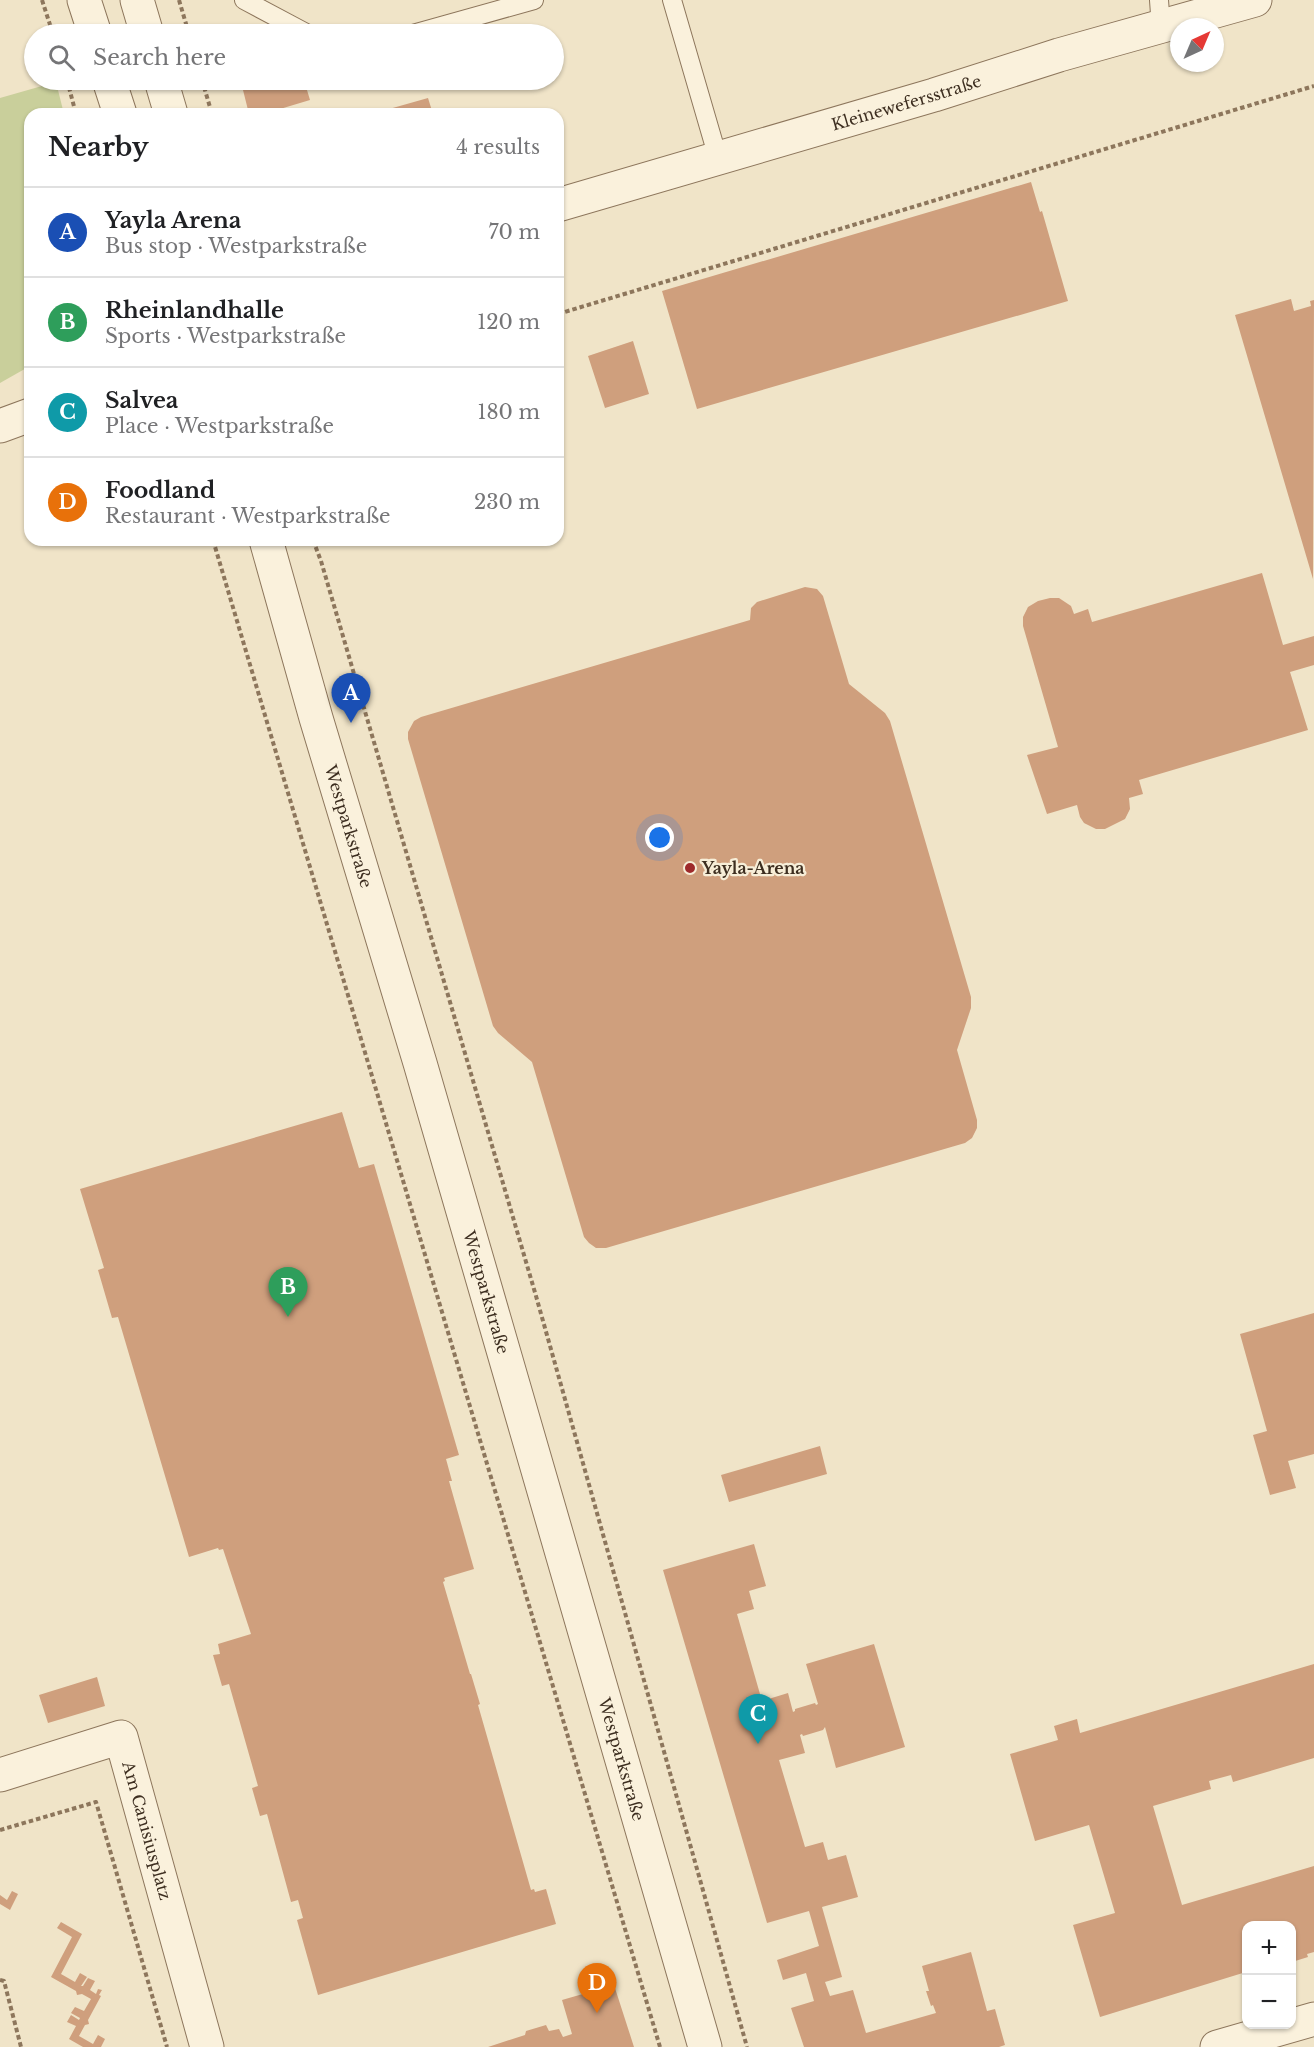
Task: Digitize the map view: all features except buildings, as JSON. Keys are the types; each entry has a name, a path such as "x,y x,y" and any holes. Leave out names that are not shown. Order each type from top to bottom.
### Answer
{"street":[{"path":"84,0 92,24"},
{"path":"137,0 144,24"},
{"name":"Kleinewefersstraße","path":"564,202 933,95 1059,55 1160,14 1255,0"},
{"path":"112,90 118,108"},
{"path":"164,90 169,108"},
{"path":"0,426 24,417"},
{"name":"Westparkstraße","path":"268,546 316,718 424,1074 705,2047"},
{"name":"Am Canisiusplatz","path":"0,1775 121,1737 207,2047"},
{"path":"1217,2047 1314,2019"}],"lane":[{"path":"244,0 289,24"},
{"path":"448,24 534,0"},
{"path":"672,0 718,158"}],"path":[{"path":"42,0 50,24"},
{"path":"179,0 186,24"},
{"path":"564,312 1314,86"},
{"path":"70,90 74,108"},
{"path":"205,90 210,108"},
{"path":"215,546 660,2047"},
{"path":"315,546 533,1284 747,2047"},
{"path":"0,1830 96,1802 167,2047"},
{"path":"0,1980 4,1981 21,2047"}],"green space":[{"path":"28,90 58,90 62,108 24,108 24,369 0,383 0,98"}],"place":[{"name":"Yayla Arena","path":"351,723"},
{"name":"Yayla-Arena","path":"690,868"},
{"name":"Rheinlandhalle","path":"288,1317"},
{"name":"Salvea","path":"758,1744"},
{"name":"Foodland","path":"597,2013"}]}
